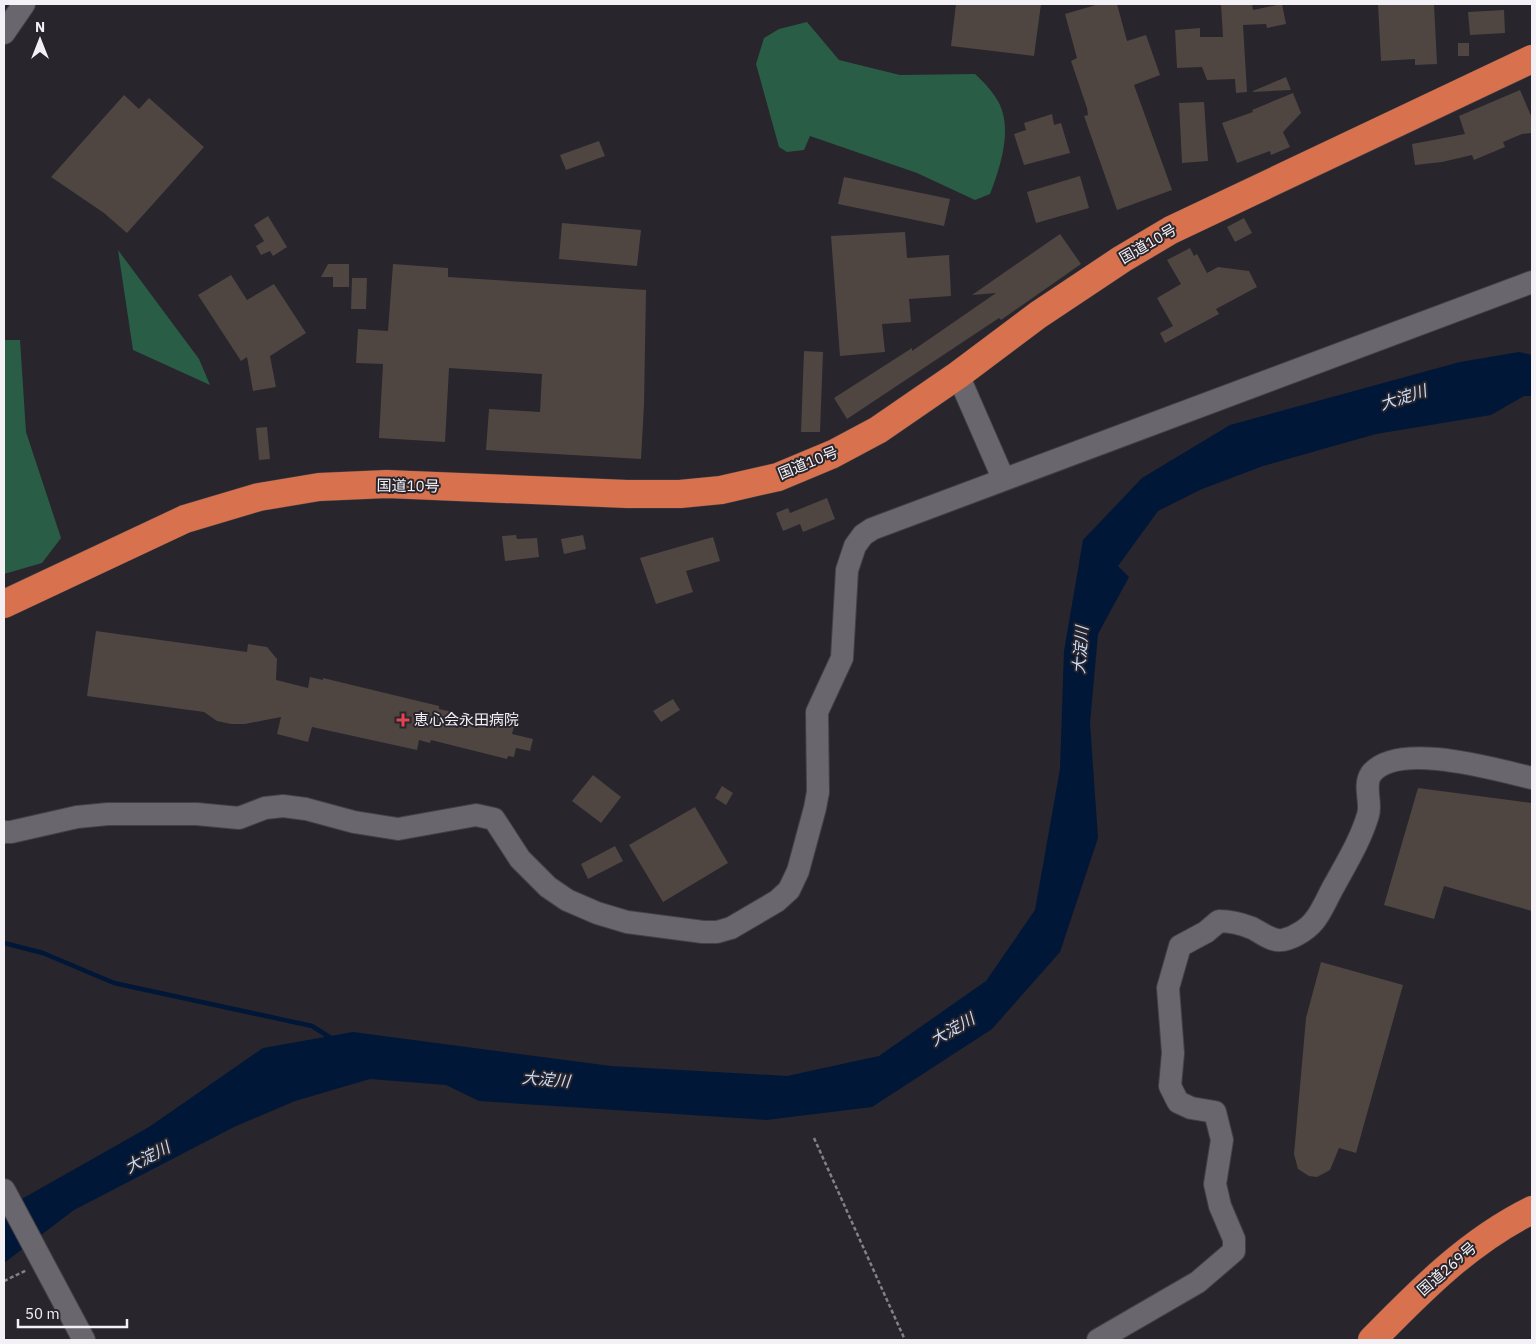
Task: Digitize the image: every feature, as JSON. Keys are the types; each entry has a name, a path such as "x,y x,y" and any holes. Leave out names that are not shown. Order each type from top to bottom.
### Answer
{"highway":[{"name":"国道10号","path":"4,604 185,519 259,496 310,488 387,484 680,494 722,490 768,479 833,454 878,430 1122,258 1171,230 1532,58"},
{"name":"国道269号","path":"1372,1340 1420,1292 1474,1244 1532,1210"}],"street":[{"path":"4,33 24,4"},
{"path":"4,832 85,816 197,814 239,818 265,808 283,806 306,809 354,822 398,829 476,815 494,819 520,859 548,886 567,900 597,913 627,922 703,932 731,928 777,901 789,890 798,872 818,792 817,712 842,658 844,589 847,570 855,546 863,535 872,529 1003,478 1532,282"},
{"path":"958,375 1003,478"},
{"path":"1098,1340 1198,1282 1234,1250 1234,1239 1220,1206 1215,1184 1222,1140 1215,1112 1191,1108 1178,1102 1170,1086 1172,1053 1168,988 1180,946 1206,932 1218,921 1250,928 1270,938 1283,940 1303,932 1317,918 1356,845 1369,814 1368,786 1370,776 1378,768 1396,760 1424,758 1483,766 1532,778"},
{"path":"4,1190 84,1340"}],"path":[{"path":"814,1138 905,1340"},
{"path":"4,1281 42,1259"}],"green space":[{"path":"807,22 839,60 900,75 975,74 979,77 1000,105 1005,127 1001,162 990,194 975,200 917,173 810,136 804,150 787,152 779,147 756,64 764,38 779,29"},
{"path":"118,250 199,359 210,385 133,350"},
{"path":"4,340 20,340 26,432 61,538 42,563 4,574"}],"water":[{"name":"大淀川","path":"1519,352 1532,355 1532,396 1524,396 1491,415 1376,434 1263,466 1202,489 1158,511 1118,566 1129,577 1098,634 1090,723 1098,838 1060,952 992,1029 872,1107 766,1120 479,1101 446,1085 370,1079 295,1101 234,1127 74,1210 4,1263 4,1209 149,1127 263,1048 353,1032 611,1066 787,1076 879,1056 986,981 1035,910 1060,769 1064,651 1083,540 1142,478 1230,425 1460,362"}],"building":[{"path":"956,4 1041,4 1034,56 951,46"},
{"path":"1099,4 1117,4 1127,41 1146,35 1160,75 1134,85 1172,190 1117,210 1084,116 1088,115 1087,108 1071,61 1077,58 1065,14"},
{"path":"1221,4 1252,4 1253,10 1282,4 1286,24 1267,28 1266,24 1243,25 1247,92 1236,93 1235,79 1207,80 1202,67 1177,68 1175,30 1200,28 1200,37 1223,37"},
{"path":"1378,4 1434,4 1437,64 1415,65 1415,59 1381,61"},
{"path":"1504,10 1505,33 1470,35 1468,12"},
{"path":"1458,43 1469,43 1469,56 1458,56"},
{"path":"1286,77 1291,90 1253,92 1253,91"},
{"path":"1520,90 1532,118 1532,133 1522,134 1503,142 1505,147 1474,160 1472,155 1442,162 1415,165 1412,144 1465,134 1459,116"},
{"path":"1293,93 1301,113 1283,132 1290,147 1271,155 1270,151 1237,163 1222,123 1253,112 1252,110"},
{"path":"124,95 139,109 149,98 204,147 127,233 104,213 51,177"},
{"path":"1204,102 1208,161 1182,163 1179,103"},
{"path":"1052,114 1054,125 1061,123 1070,153 1024,165 1014,134 1026,130 1024,123"},
{"path":"599,141 605,156 566,170 560,155"},
{"path":"1080,176 1089,208 1036,223 1027,192"},
{"path":"844,177 950,199 944,226 838,204"},
{"path":"268,216 287,247 273,256 270,251 261,255 256,246 264,241 254,225"},
{"path":"1244,218 1252,233 1235,242 1227,227"},
{"path":"562,223 641,230 637,266 559,259"},
{"path":"905,232 907,258 949,255 951,296 909,299 911,322 882,324 885,352 840,356 831,236"},
{"path":"1060,234 1081,264 1001,320 999,318 847,419 834,398 912,348 912,351 996,293 972,295"},
{"path":"1190,248 1194,256 1197,254 1207,273 1218,267 1249,271 1257,287 1216,309 1219,314 1165,343 1160,333 1173,326 1157,298 1181,284 1167,260"},
{"path":"328,264 349,264 349,287 333,287 333,277 321,277"},
{"path":"393,264 448,268 448,277 646,290 641,459 486,450 489,409 540,412 542,374 449,368 445,442 379,438 383,364 356,363 358,329 388,331"},
{"path":"231,275 247,300 274,284 306,333 270,356 276,387 253,391 247,357 241,361 198,295"},
{"path":"352,278 367,278 366,309 351,309"},
{"path":"804,351 823,352 820,432 801,432"},
{"path":"267,427 270,459 259,460 256,428"},
{"path":"827,498 835,519 803,532 800,524 783,531 776,513 788,508 790,513"},
{"path":"516,535 517,539 537,538 539,557 505,561 502,536"},
{"path":"583,535 586,549 564,554 561,539"},
{"path":"713,537 720,561 686,571 693,592 656,604 640,558"},
{"path":"96,631 247,652 248,644 267,647 277,659 276,680 308,688 310,677 323,680 323,678 439,706 439,709 453,712 452,716 477,722 477,718 514,727 512,734 533,739 530,751 516,748 514,757 508,756 507,759 431,740 430,743 419,740 417,750 312,727 308,742 277,734 281,717 245,724 231,724 217,721 204,712 87,696"},
{"path":"673,699 680,710 661,722 653,711"},
{"path":"593,775 621,797 601,823 572,801"},
{"path":"722,786 733,793 726,805 715,798"},
{"path":"1418,788 1532,803 1532,911 1444,886 1434,919 1384,905"},
{"path":"695,807 728,863 663,902 629,845"},
{"path":"615,846 623,861 588,879 581,864"},
{"path":"1321,962 1403,985 1356,1153 1339,1148 1330,1170 1317,1177 1309,1176 1298,1169 1294,1154 1306,1018"}],"waterway":[{"path":"4,943 43,953 114,983 312,1026 334,1040"}],"place":[{"name":"恵心会永田病院","path":"403,720"}]}
